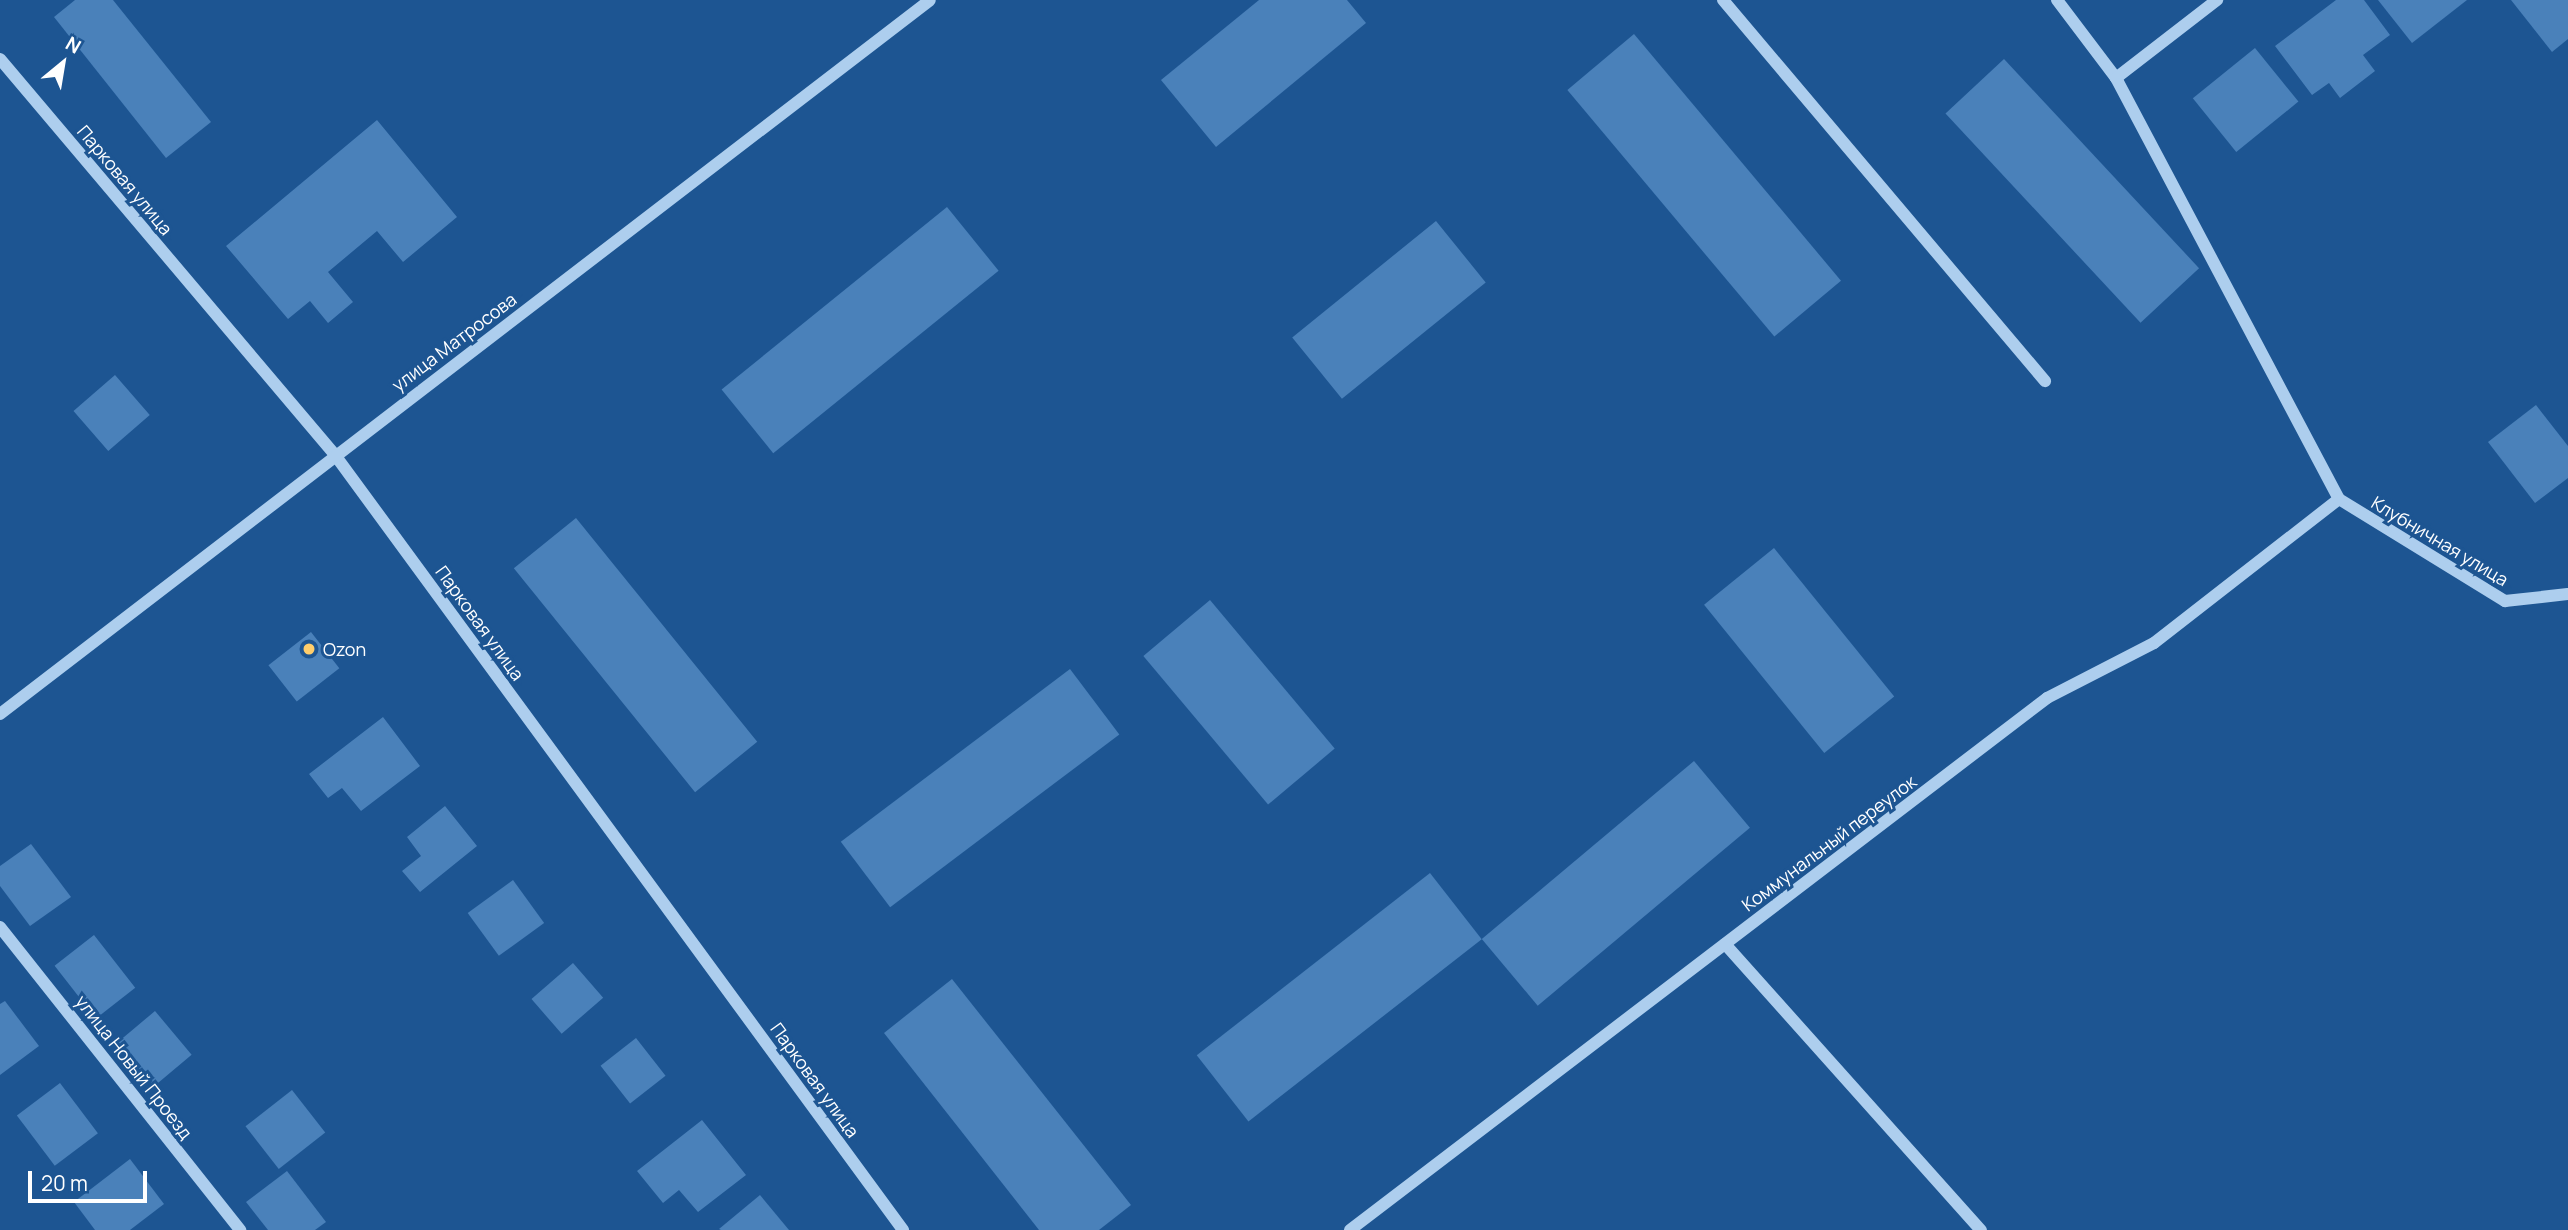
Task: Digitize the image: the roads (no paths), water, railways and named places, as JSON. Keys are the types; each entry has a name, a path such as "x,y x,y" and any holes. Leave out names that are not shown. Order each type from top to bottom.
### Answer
{"street":[{"name":"улица Матросова","path":"0,714 930,0"},
{"path":"1723,0 2045,381"},
{"path":"2057,0 2116,78 2339,499"},
{"path":"2116,78 2217,0"},
{"name":"Парковая улица","path":"0,59 335,455 903,1230"},
{"name":"Клубничная улица","path":"2339,499 2505,601 2568,594"},
{"name":"Коммунальный переулок","path":"1350,1230 2047,698 2154,643 2339,499"},
{"name":"улица Новый Проезд","path":"0,927 240,1230"},
{"path":"1725,944 1981,1230"}],"place":[{"name":"Ozon","path":"309,649"}]}
